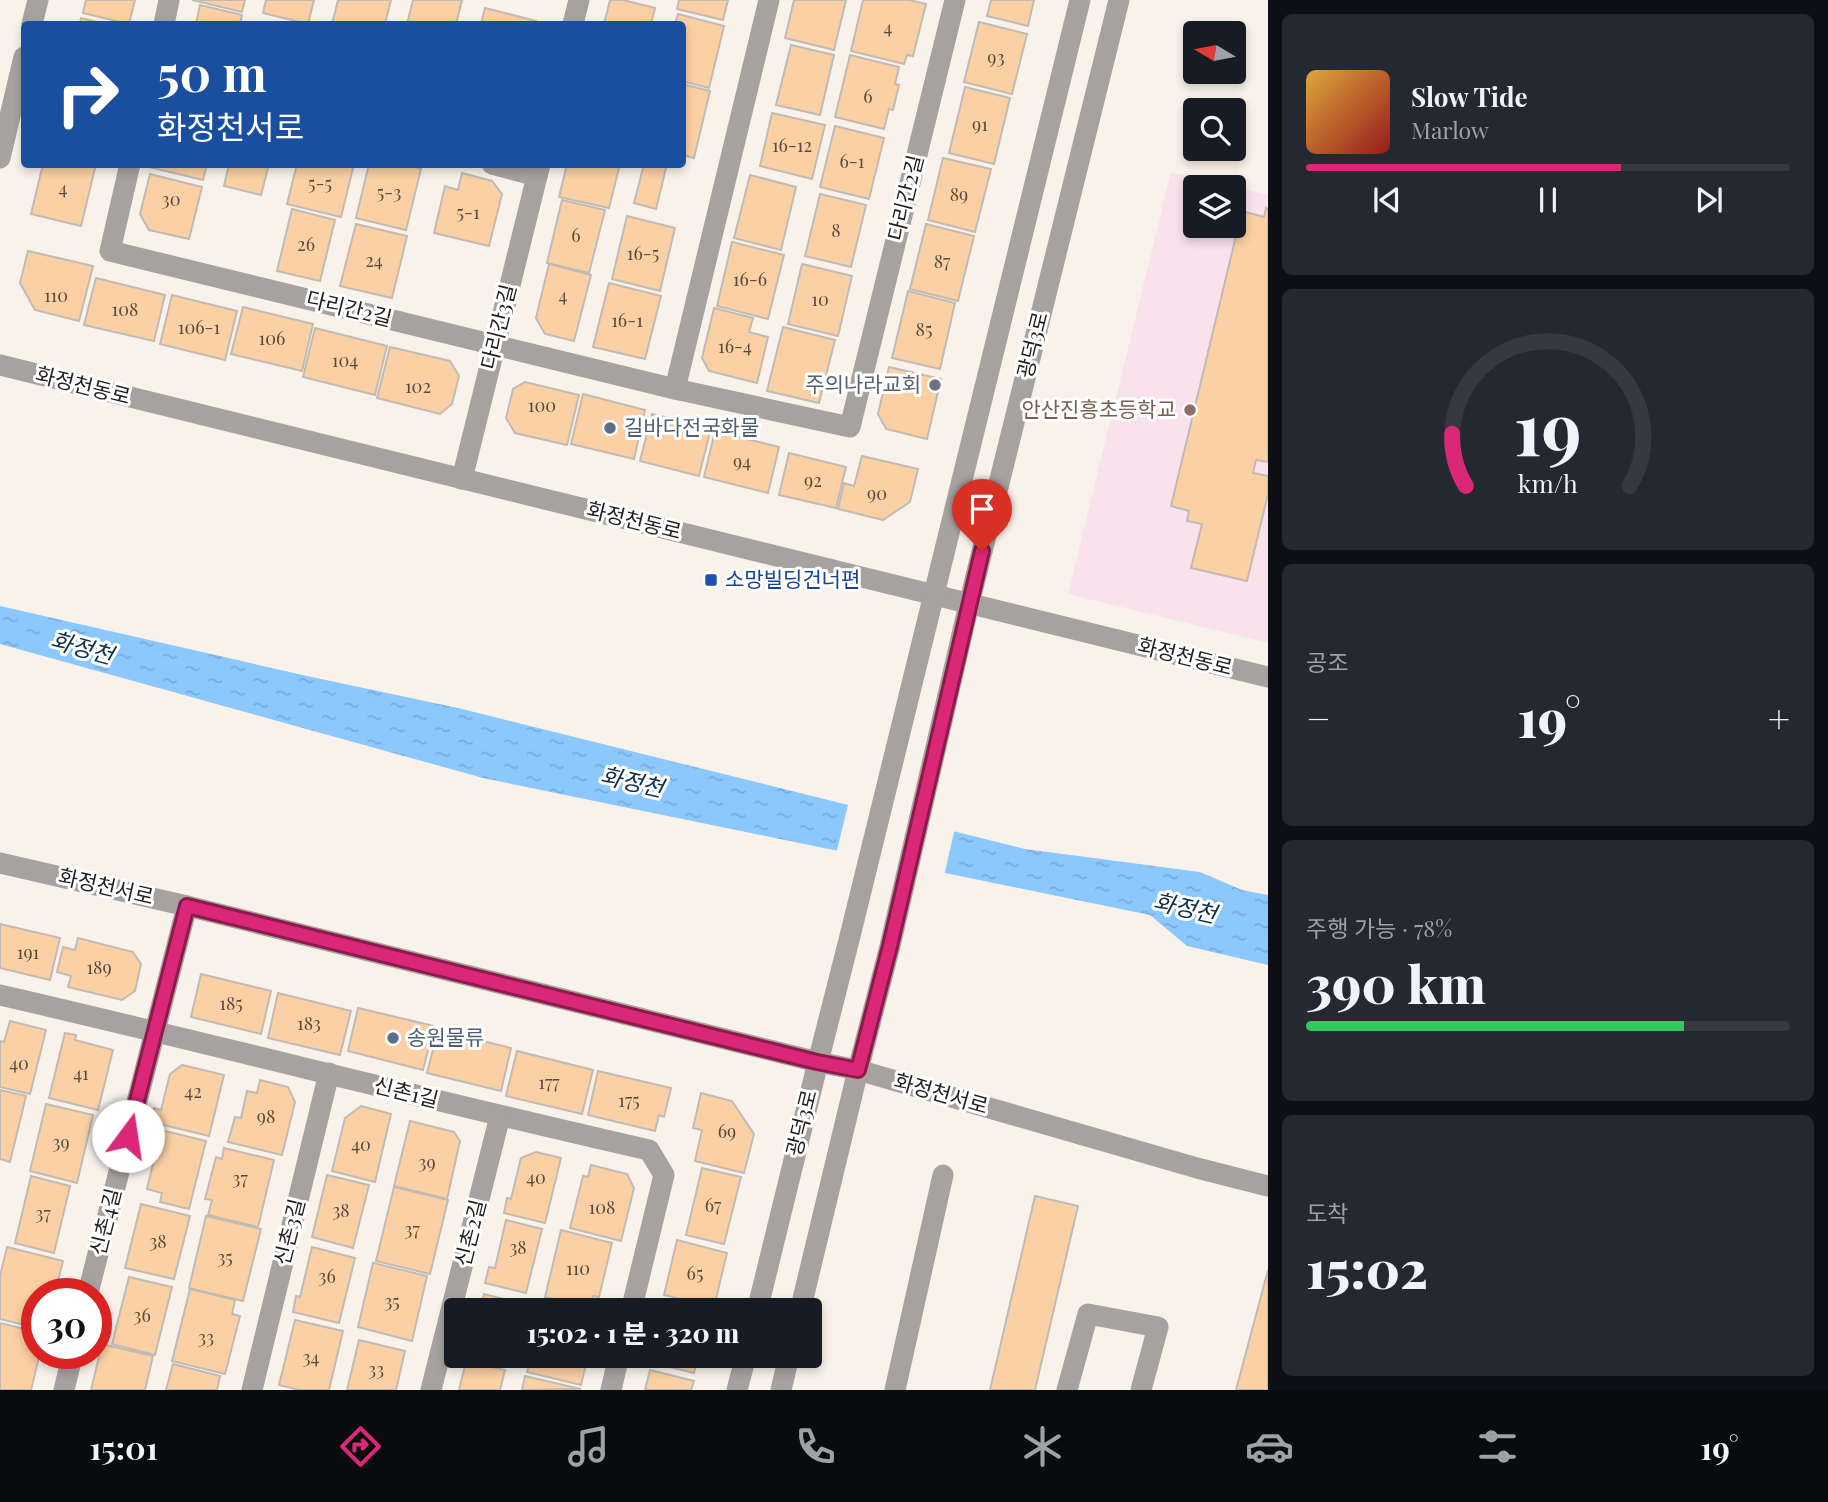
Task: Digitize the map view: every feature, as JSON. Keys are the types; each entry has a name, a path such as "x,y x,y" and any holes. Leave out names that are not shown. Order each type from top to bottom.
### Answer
{"street":[{"path":"33,21 38,0"},
{"path":"165,21 170,0"},
{"path":"675,388 769,0"},
{"name":"다리간2길","path":"129,168 110,251 675,388 850,427 955,0"},
{"name":"광덕3로","path":"760,1298 1080,0"},
{"name":"광덕3로","path":"803,1298 890,946 969,604 1119,0"},
{"path":"0,159 21,70"},
{"name":"다리간3길","path":"462,480 538,170"},
{"name":"화정천동로","path":"0,365 1268,677"},
{"name":"화정천서로","path":"0,863 858,1070 1268,1186"},
{"name":"신촌4길","path":"92,1278 187,906"},
{"name":"신촌1길","path":"0,995 649,1150 664,1175 634,1298"},
{"name":"신촌3길","path":"252,1390 329,1073"},
{"name":"신촌2길","path":"431,1390 500,1116"},
{"path":"894,1390 943,1175"},
{"path":"1067,1390 1088,1314 1158,1327 1141,1390"},
{"path":"611,1390 616,1368"},
{"path":"737,1390 743,1368"},
{"path":"781,1390 786,1368"},
{"path":"64,1390 69,1369"}],"shaded area":[{"name":"안산진흥초등학교","path":"1171,172 1184,175 1183,238 1246,238 1246,190 1268,195 1268,643 1068,594"}],"water":[{"name":"화정천","path":"0,606 458,708 1025,849 1200,872 1242,890 1268,895 1268,965 1187,946 1150,915 483,778 0,644"}],"pier":[{"path":"849,801 955,828 944,876 836,854"}],"building":[{"path":"86,0 135,0 130,21 116,21 83,13"},
{"path":"192,0 245,0 242,12"},
{"path":"266,0 314,0 309,21 296,21 263,13"},
{"path":"338,0 391,0 386,21 333,21"},
{"path":"413,0 462,0 457,21 408,21"},
{"path":"610,0 623,0 655,8 652,21 605,21"},
{"path":"679,0 728,0 723,20 677,9"},
{"path":"794,0 846,0 834,50 785,38"},
{"path":"863,0 909,0 926,4 913,56 907,55 904,64 851,51"},
{"path":"991,0 1034,0 1028,26 987,16"},
{"path":"200,5 242,15 241,21 197,21"},
{"path":"485,8 536,21 482,21"},
{"path":"678,14 724,26 709,88 686,82 686,21 676,21"},
{"path":"979,22 1027,34 1012,94 964,82"},
{"path":"791,45 834,55 820,115 776,105"},
{"path":"850,55 899,67 895,84 899,85 893,110 889,109 884,129 835,117"},
{"path":"686,85 710,91 694,158 686,156"},
{"path":"965,87 1010,98 994,164 949,153"},
{"path":"772,113 825,125 812,179 760,166"},
{"path":"835,126 884,138 869,199 820,187"},
{"path":"943,158 991,169 975,232 928,220"},
{"path":"42,168 95,168 81,226 31,214"},
{"path":"153,168 206,168 203,180"},
{"path":"228,168 268,168 261,195 224,186"},
{"path":"296,168 353,168 341,217 287,204"},
{"path":"368,168 421,169 406,230 356,218"},
{"path":"566,168 619,168 609,208 559,197"},
{"path":"643,168 666,168 656,209 634,203"},
{"path":"462,173 492,181 502,194 489,246 434,233 445,186 458,190"},
{"path":"150,174 202,187 189,239 149,230 140,214"},
{"path":"750,175 796,187 781,250 734,238"},
{"path":"820,194 866,205 851,267 805,256"},
{"path":"562,200 605,210 589,273 547,263"},
{"name":"안산진흥초등학교","path":"1266,208 1268,462 1256,460 1253,473 1268,476 1268,494 1247,581 1191,568 1202,524 1187,521 1189,511 1171,506 1236,238 1246,238 1246,212 1264,217"},
{"path":"292,209 335,220 320,281 277,271"},
{"path":"627,216 675,228 660,291 612,279"},
{"path":"356,224 407,236 392,298 340,286"},
{"path":"926,224 974,236 958,301 910,289"},
{"path":"732,242 784,255 768,319 717,306"},
{"path":"28,251 93,266 79,321 35,310 20,283"},
{"path":"549,264 591,275 574,341 545,334 536,318"},
{"path":"802,264 852,276 838,336 788,324"},
{"path":"96,278 165,295 154,341 84,325"},
{"path":"609,283 661,296 645,359 593,347"},
{"path":"908,291 955,303 940,369 892,358"},
{"path":"172,295 237,311 225,360 160,344"},
{"path":"243,307 313,324 302,371 231,354"},
{"path":"714,308 753,318 749,332 768,337 757,383 709,371 702,358"},
{"path":"783,327 835,340 819,403 767,391"},
{"path":"315,328 387,346 375,395 303,377"},
{"path":"390,347 450,361 459,376 452,404 440,414 377,398"},
{"path":"889,367 941,379 927,439 886,429 878,414"},
{"path":"525,382 579,395 567,445 515,433 506,418 513,389"},
{"path":"583,394 645,410 634,459 571,444"},
{"path":"652,414 711,428 699,476 640,461"},
{"path":"715,431 779,447 768,493 704,477"},
{"path":"789,453 846,467 836,508 779,495"},
{"path":"862,456 918,469 910,502 883,520 838,509 844,483 854,486"},
{"path":"0,924 60,938 50,980 0,968"},
{"path":"78,938 133,952 141,964 135,991 122,1000 68,987 71,976 57,972 63,947 75,950"},
{"path":"201,974 271,991 261,1034 191,1017"},
{"path":"278,993 351,1011 340,1055 268,1038"},
{"path":"358,1008 434,1026 423,1070 348,1051"},
{"path":"10,1021 46,1030 30,1094 0,1087 0,1041 4,1042"},
{"path":"438,1030 511,1048 501,1091 427,1073"},
{"path":"65,1033 76,1035 75,1040 113,1050 98,1110 49,1098"},
{"path":"517,1051 593,1070 582,1114 506,1096"},
{"path":"182,1065 224,1075 209,1136 151,1122 154,1108 161,1110 170,1074"},
{"path":"598,1071 671,1088 664,1117 659,1115 655,1131 588,1115"},
{"path":"260,1080 288,1087 295,1102 282,1155 228,1142 235,1117 241,1118 247,1091 257,1093"},
{"path":"0,1090 26,1096 10,1162 0,1159"},
{"path":"701,1093 732,1101 754,1134 744,1173 695,1161 702,1130 693,1128"},
{"path":"46,1104 93,1115 77,1183 30,1171"},
{"path":"361,1106 391,1114 375,1182 332,1171 345,1118"},
{"path":"410,1121 454,1132 460,1141 447,1199 394,1186"},
{"path":"161,1130 206,1141 189,1209 160,1202 162,1193 147,1189"},
{"path":"224,1148 274,1160 258,1227 208,1215 212,1200 205,1199 216,1157 222,1159"},
{"path":"536,1152 561,1158 545,1223 504,1213 507,1198 511,1199 521,1158"},
{"path":"591,1165 627,1174 634,1188 621,1241 570,1228 583,1176 588,1177"},
{"path":"702,1168 741,1177 724,1244 686,1235"},
{"path":"327,1175 369,1185 353,1248 312,1237"},
{"path":"31,1176 70,1186 54,1253 15,1243"},
{"path":"394,1187 448,1200 430,1274 376,1261"},
{"path":"1035,1196 1078,1206 1035,1390 990,1390"},
{"path":"141,1204 190,1216 174,1279 125,1268"},
{"path":"206,1216 261,1229 243,1301 189,1288"},
{"path":"506,1220 542,1229 526,1293 485,1283 489,1267 495,1268"},
{"path":"561,1230 612,1243 599,1297 545,1297"},
{"path":"677,1240 727,1253 716,1298 676,1298 664,1295"},
{"path":"7,1247 63,1261 59,1278 21,1278 21,1324 0,1319 0,1276"},
{"path":"312,1247 355,1258 339,1323 293,1312 296,1296 300,1297"},
{"path":"373,1263 427,1276 412,1341 358,1327"},
{"path":"1268,1270 1268,1390 1236,1390"},
{"path":"129,1277 172,1287 155,1355 112,1344"},
{"path":"190,1289 235,1300 232,1314 240,1316 225,1374 172,1361"},
{"path":"484,1294 500,1298 483,1298"},
{"path":"295,1320 343,1331 329,1390 299,1390 279,1385"},
{"path":"0,1323 21,1328 21,1369 36,1369 31,1390 0,1390"},
{"path":"359,1340 405,1351 396,1390 347,1390"},
{"path":"112,1346 153,1356 145,1390 91,1390 96,1369 112,1369"},
{"path":"173,1364 220,1376 217,1390 166,1390"},
{"path":"464,1368 505,1370 500,1390 459,1390"},
{"path":"528,1368 585,1368 581,1385 527,1372"},
{"path":"674,1368 695,1368 694,1373"},
{"path":"650,1370 694,1381 691,1390 645,1390"},
{"path":"525,1376 581,1389 522,1390"}],"place":[{"name":"주의나라교회","path":"935,385"},
{"name":"안산진흥초등학교","path":"1190,410"},
{"name":"길바다전국화물","path":"610,428"},
{"name":"소망빌딩건너편","path":"711,580"},
{"name":"송원물류","path":"393,1038"}],"route":[{"path":"128,1136 187,906 858,1070 890,946 982,551"}]}
